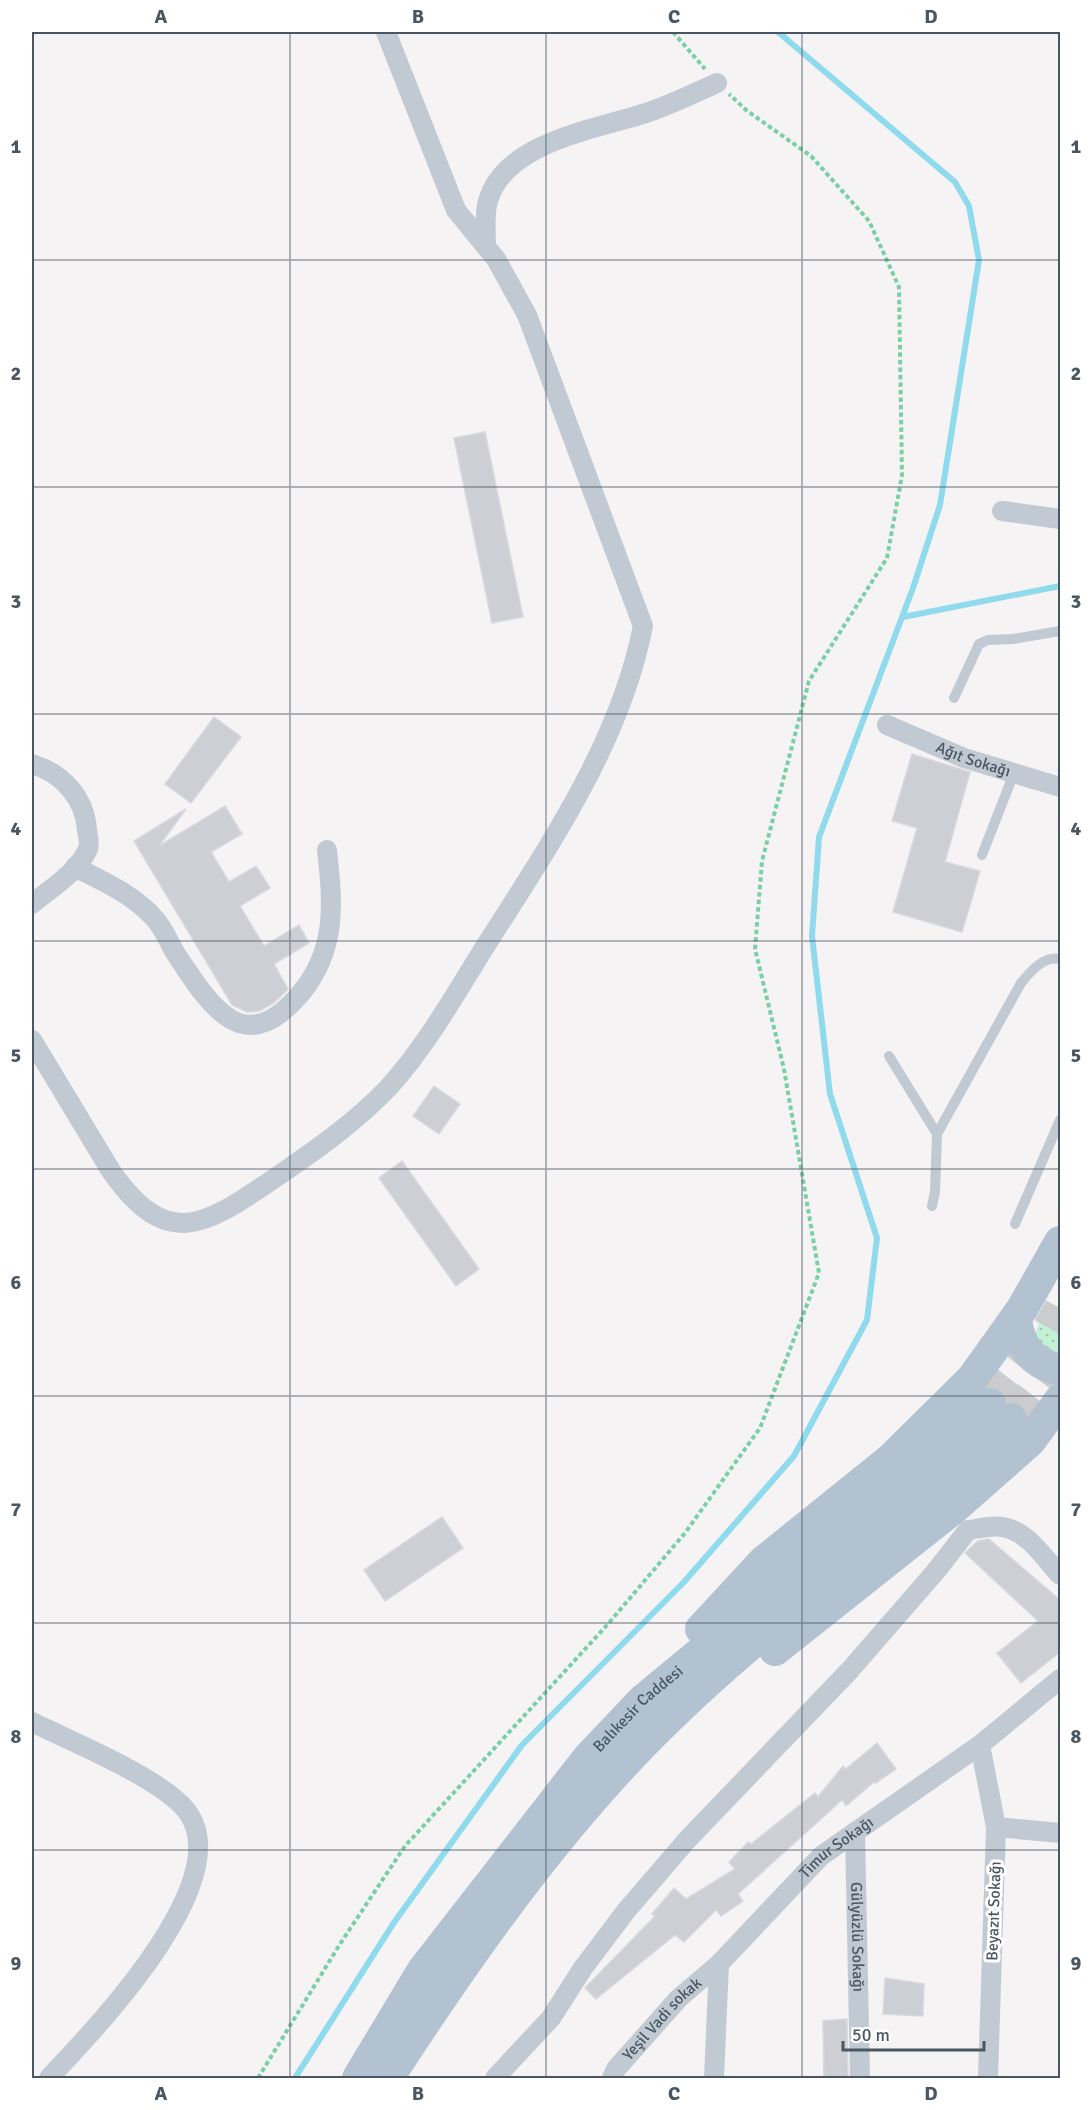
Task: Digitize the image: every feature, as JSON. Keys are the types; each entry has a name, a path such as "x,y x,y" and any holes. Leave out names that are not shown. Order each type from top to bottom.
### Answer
{"main road":[{"path":"643,1700 684,1647 763,1562 891,1459 955,1397 989,1357 1023,1307 1060,1242"},
{"path":"1023,1307 1060,1296"},
{"path":"1023,1307 1020,1338 1032,1358 1060,1370"},
{"path":"1010,1421 1060,1400"},
{"path":"1010,1421 1049,1437 1060,1431"},
{"name":"Balıkesir Caddesi","path":"358,2079 423,1970 588,1758 643,1700 899,1489 1010,1421"},
{"name":"Balıkesir Caddesi","path":"388,2079 433,2008 547,1856 612,1777 764,1632 920,1504 1010,1421"}],"street":[{"path":"32,1040 125,1191 145,1211 164,1221 185,1224 206,1220 226,1211 298,1163 363,1113 416,1053 548,845 595,762 636,663 643,626 527,315 496,259 456,210 386,32"},
{"path":"486,246 488,201 502,174 515,161 550,142 652,111 717,83"},
{"path":"1002,511 1060,519"},
{"name":"Ağıt Sokağı","path":"887,725 964,758 1060,787"},
{"path":"32,764 46,768 71,788 86,815 89,847 75,867 32,904"},
{"path":"75,867 124,891 156,920 176,954 219,1013 239,1024 257,1025 289,1009 315,976 324,957 332,919 327,850"},
{"path":"495,2079 551,2018 583,1968 626,1911 687,1840 850,1670 936,1571 968,1530 1001,1526 1017,1532 1027,1538 1060,1575"},
{"name":"Timur Sokağı","path":"719,1964 821,1856 980,1745 1060,1679"},
{"path":"32,1722 166,1791 186,1810 194,1824 198,1843 198,1859 191,1884 163,1939 115,2006 49,2079"},
{"name":"Beyazıt Sokağı","path":"980,1745 996,1827 988,2079"},
{"path":"996,1827 1060,1833"},
{"name":"Gülyüzlü Sokağı","path":"855,1832 860,2079"},
{"path":"714,2079 719,1964"},
{"name":"Yeşil Vadi sokak","path":"612,2079 616,2069 679,1998 719,1964"}],"lane":[{"path":"954,698 979,644 988,640 1013,639 1060,630"},
{"path":"982,855 1014,773"},
{"path":"932,1206 935,1192 937,1134 1021,983 1041,964 1055,958 1060,959"},
{"path":"889,1056 937,1134"},
{"path":"1016,1224 1060,1120"}],"path":[{"path":"258,2079 340,1944 405,1846 608,1624 685,1533 760,1428 819,1273 784,1069 755,949 762,861 808,681 887,558 902,475 899,287 869,221 826,172 811,156 746,110 717,83 673,32"}],"green space":[{"path":"1054,1313 1060,1313 1060,1359 1052,1358 1035,1335 1040,1320"}],"building":[{"path":"485,432 523,617 492,623 454,438"},
{"path":"214,717 241,737 191,803 165,784"},
{"path":"912,754 970,772 945,862 980,871 962,932 893,912 917,828 892,821"},
{"path":"225,806 242,834 211,852 229,882 256,866 270,888 240,906 264,946 299,925 309,943 274,964 288,989 274,1003 259,1011 247,1012 232,1005 134,841 186,809 159,846"},
{"path":"434,1086 460,1104 439,1134 413,1116"},
{"path":"402,1161 479,1269 456,1286 379,1178"},
{"path":"442,1517 463,1548 385,1601 364,1570"},
{"path":"989,1539 1060,1600 1060,1652 1021,1683 997,1653 1038,1621 965,1553 978,1541"},
{"path":"877,1743 896,1769 876,1783 874,1782 846,1806 842,1800 738,1894 743,1901 721,1916 716,1910 684,1942 675,1935 596,1999 585,1988 655,1916 652,1914 674,1888 686,1899 735,1869 729,1862 748,1842 751,1844 815,1793 818,1797 843,1766 846,1769"},
{"path":"885,1978 924,1984 923,2016 883,2014"},
{"path":"847,2019 848,2079 824,2079 823,2021"}],"waterway":[{"path":"295,2078 393,1924 522,1745 684,1582 794,1456 867,1320 877,1238 830,1094 812,936 819,837 913,588 940,505 979,260 969,206 955,182 778,32"},
{"path":"903,617 1060,586"}],"tunnel":[{"path":"990,1404 1047,1331 1060,1308"},
{"path":"1011,1419 1060,1356"}]}
